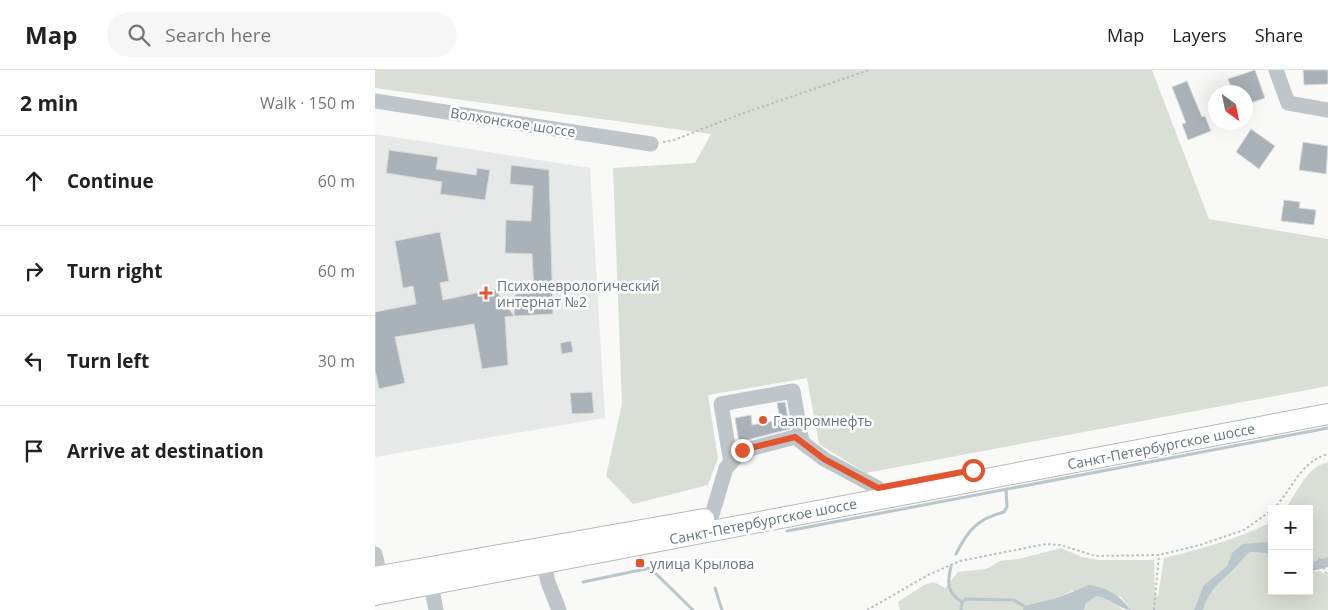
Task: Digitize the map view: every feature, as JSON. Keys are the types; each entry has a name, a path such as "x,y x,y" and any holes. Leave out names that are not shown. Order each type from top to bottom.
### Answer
{"main road":[{"name":"Санкт-Петербургское шоссе","path":"379,585 431,585 542,556 711,518 1328,403"},
{"name":"Санкт-Петербургское шоссе","path":"379,585 1328,414"}],"street":[{"path":"1276,70 1287,103 1328,110"},
{"name":"Волхонское шоссе","path":"375,101 651,144"},
{"path":"731,463 721,404 793,391 802,442"},
{"path":"711,518 726,468 742,450 795,437 824,459 878,488"},
{"path":"375,554 379,585"},
{"path":"542,556 559,610"},
{"path":"431,585 436,610"}],"path":[{"path":"651,144 674,140 738,115 869,70"},
{"path":"1277,505 1281,502 1302,468 1316,457 1328,454"},
{"path":"867,610 945,567 960,561 1046,544 1060,545 1096,556 1159,555 1200,545 1244,530 1268,512"},
{"path":"1154,610 1159,555"},
{"path":"1319,558 1326,573"}],"shaded area":[{"path":"375,70 1152,70 1209,219 1328,239 1328,386 866,473 819,444 807,378 708,395 718,458 708,485 633,504 606,476 622,404 613,168 695,163 711,134 375,88"},
{"name":"Психоневрологический интернат №2","path":"375,134 590,168 605,418 375,457"},
{"path":"1328,462 1328,557 1313,562 1313,505 1288,505 1303,481 1320,465"},
{"path":"1268,524 1268,542 1232,553 1227,566 1203,586 1194,610 1131,610 1121,597 1072,591 1060,597 1024,606 1023,610 900,610 898,602 924,585 934,582 945,588 958,572 986,569 1000,561 1019,559 1061,548 1082,557 1099,560 1154,560 1155,594 1158,596 1164,558 1246,534"},
{"path":"1268,542 1268,555 1250,552 1214,589 1203,610 1194,610 1203,586 1227,566 1232,553 1243,544"},
{"path":"1250,552 1268,555 1268,595 1313,595 1313,572 1320,571 1324,574 1328,572 1328,610 1203,610 1214,589"},
{"path":"1328,557 1328,567 1313,571 1313,562"},
{"path":"1089,585 1113,593 1131,610 1122,608 1097,596 1086,603 1084,610 1023,610 1024,606 1060,597"},
{"path":"1097,596 1106,598 1123,610 1084,610 1086,603"}],"building":[{"path":"1255,70 1265,98 1253,102 1253,85 1230,85 1228,79"},
{"path":"1303,70 1328,70 1328,84 1304,85"},
{"path":"1187,81 1202,117 1205,116 1208,130 1211,131 1188,140 1182,124 1186,123 1172,87"},
{"path":"1250,130 1275,146 1259,169 1236,152"},
{"path":"1303,142 1328,146 1326,174 1299,170"},
{"path":"389,150 438,157 436,169 476,175 477,168 490,170 485,200 440,194 442,182 386,173"},
{"path":"511,165 549,170 553,314 514,316 515,294 534,293 532,254 505,253 506,220 531,221 533,186 510,184"},
{"path":"1284,200 1300,202 1299,208 1316,210 1314,225 1281,221"},
{"path":"440,232 449,281 440,283 443,300 495,289 514,316 505,317 508,365 482,369 474,324 395,337 405,383 379,389 375,370 375,312 416,304 413,286 403,288 395,241"},
{"path":"571,341 573,352 562,354 560,343"},
{"path":"592,392 594,413 572,414 570,393"},
{"path":"785,402 790,429 739,442 735,418 751,415 752,425 780,420 777,403"}],"waterway":[{"path":"787,531 1328,428"},
{"path":"956,554 974,527 987,518 1004,512 1007,507 1006,489"},
{"path":"951,567 949,587 953,595 962,602"},
{"path":"583,582 650,568 693,610"},
{"path":"715,588 722,610"},
{"path":"961,610 962,602 966,599 1014,600 1024,606"}],"place":[{"name":"Психоневрологический интернат №2","path":"486,293"},
{"name":"Газпромнефть","path":"763,420"},
{"name":"улица Крылова","path":"640,563"}],"route":[{"path":"742,450 795,437 824,459 878,488 973,470"}]}
